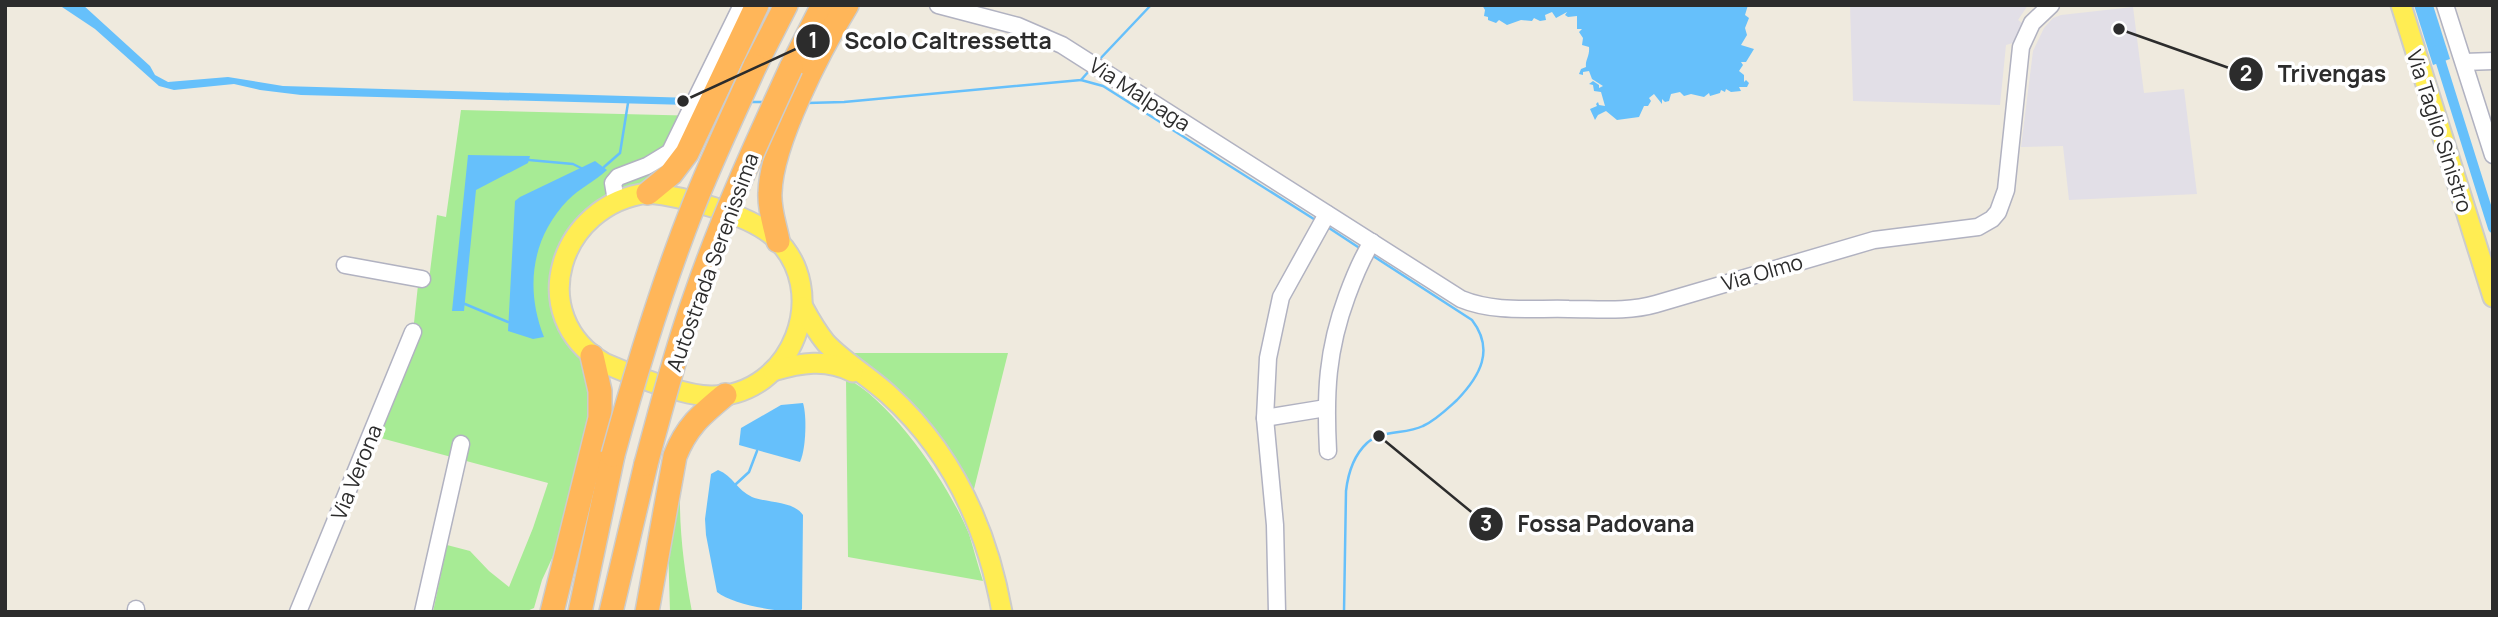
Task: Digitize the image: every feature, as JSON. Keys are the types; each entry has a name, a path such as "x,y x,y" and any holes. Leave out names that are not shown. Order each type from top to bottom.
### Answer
{"highway":[{"path":"648,193 677,168 687,153 693,123 710,87 757,5"},
{"name":"Autostrada Serenissima","path":"580,612 612,455 639,360 670,268 697,196 755,66 786,5"},
{"name":"Autostrada Serenissima","path":"611,612 646,464 672,366 694,299 738,184 801,70 822,5"},
{"path":"778,241 770,193 801,70 847,5"},
{"path":"552,612 600,418 600,391 592,356"},
{"path":"647,612 675,456 681,441 696,419 725,395"}],"main road":[{"name":"Via Taglio Sinistro","path":"2400,5 2493,297"},
{"path":"803,307 794,342 773,371 756,384 725,395 713,396 684,391 619,370 592,356 575,337 564,313 561,275 567,250 580,228 599,210 616,201 648,193 686,199 762,228 778,241 797,272 803,307 825,342 906,411 932,440 951,468 972,507 998,589 1002,612"},
{"path":"773,371 798,365 828,363 846,368 876,384"}],"street":[{"path":"710,87 742,5"},
{"name":"Via Malpaga","path":"938,5 1030,29 1062,45 1323,220"},
{"name":"Via Olmo","path":"1323,220 1368,249 1471,303 1510,308 1624,309 1656,304 1874,240 1978,227 1998,212 2006,190 2023,38 2037,16 2051,5"},
{"path":"2445,5 2493,155"},
{"path":"2464,62 2493,61"},
{"path":"616,201 613,183 618,177 647,166 670,152 693,123"},
{"path":"1277,612 1275,525 1265,418 1268,358 1281,297 1323,220"},
{"path":"1328,451 1326,382 1333,340 1368,249"},
{"path":"345,265 422,279"},
{"name":"Via Verona","path":"298,612 413,332"},
{"path":"1265,418 1326,408"},
{"path":"423,612 461,444"}],"shaded area":[{"path":"1850,5 2028,5 2018,20 2022,23 2013,43 2006,45 2000,105 1853,101"},
{"path":"2133,7 2144,93 2184,89 2197,194 2069,200 2063,146 2021,147 2033,51 2044,28 2053,18"}],"green space":[{"path":"461,110 704,116 665,175 608,201 558,266 585,361 599,395 565,530 542,580 534,608 525,612 433,612 447,545 470,551 509,587 548,483 377,437 411,351 418,285 429,280 437,215 446,217"},
{"path":"848,353 1008,353 972,497"},
{"path":"846,378 882,406 934,469 969,534 983,581 848,557"},
{"path":"680,486 680,518 692,612 670,612 668,543"}],"water":[{"path":"59,5 83,5 150,66 155,75 168,82 228,77 283,86 693,98 689,105 301,95 234,84 174,90 159,86 95,29"},
{"path":"1482,5 1748,5 1745,15 1749,18 1745,28 1747,35 1741,45 1754,49 1746,62 1741,62 1743,65 1739,71 1744,75 1744,82 1746,80 1749,83 1747,87 1739,87 1741,91 1731,92 1726,89 1725,92 1721,90 1720,93 1710,96 1709,93 1704,97 1691,94 1684,96 1680,92 1671,94 1669,101 1662,99 1662,104 1654,94 1639,117 1617,120 1606,111 1595,120 1590,109 1597,106 1598,102 1599,105 1605,106 1601,92 1594,91 1593,85 1589,84 1593,81 1599,88 1603,86 1592,79 1589,71 1583,72 1583,75 1579,74 1581,69 1586,67 1589,47 1582,45 1583,38 1579,32 1582,29 1577,29 1577,16 1568,17 1565,15 1567,12 1556,18 1552,12 1545,15 1546,20 1534,18 1532,21 1521,20 1507,25 1499,20 1496,23 1488,20 1488,17 1484,16"},
{"path":"2414,5 2433,5 2450,59 2433,65"},
{"path":"468,155 530,156 528,163 476,190 464,311 452,311"},
{"path":"595,161 607,170 568,200 546,231 539,247 533,283 538,319 544,337 533,339 508,331 515,201"},
{"path":"803,403 805,432 800,462 739,445 741,428 781,405"},
{"path":"718,470 752,497 793,507 803,515 800,612 745,604 717,592 705,519 711,474"}],"waterway":[{"path":"1098,61 1151,5"},
{"path":"2437,50 2493,228"},
{"path":"807,103 1081,80 1089,71"},
{"path":"1081,80 1103,86 1317,221"},
{"path":"751,102 765,102"},
{"path":"604,167 620,153 628,103"},
{"path":"529,160 573,164 581,168"},
{"path":"1326,226 1361,249"},
{"path":"1344,612 1346,491 1355,459 1362,448 1373,439 1416,429 1441,414 1472,382 1482,362 1483,352 1483,342 1472,320 1370,254"},
{"path":"465,304 508,322"},
{"path":"736,484 749,472 757,451"}],"place":[{"name":"Trivengas","path":"2119,29"},
{"name":"Scolo Caltressetta","path":"683,101"},
{"name":"Fossa Padovana","path":"1379,436"}]}
